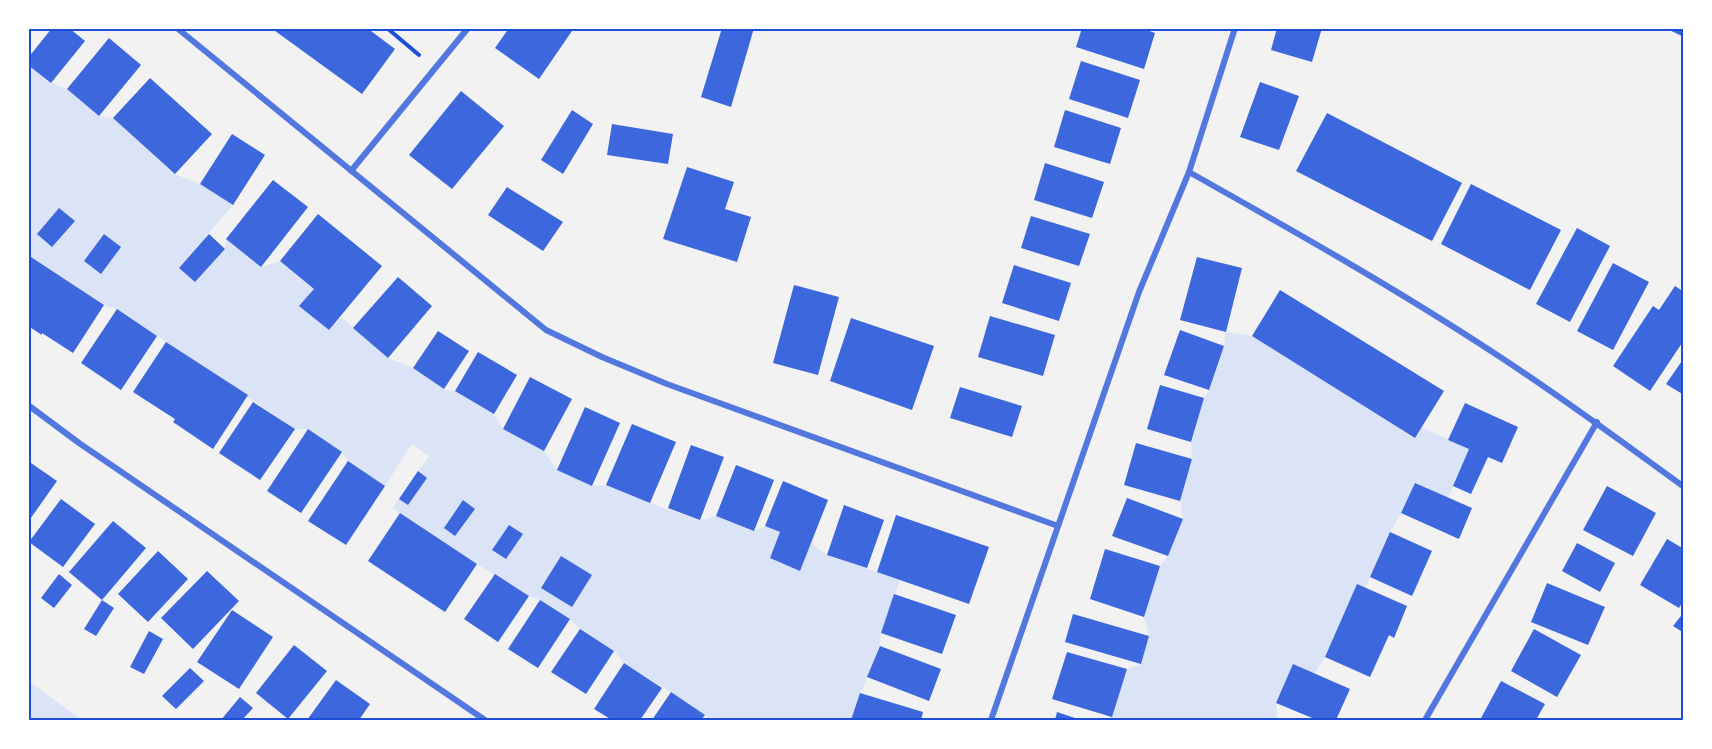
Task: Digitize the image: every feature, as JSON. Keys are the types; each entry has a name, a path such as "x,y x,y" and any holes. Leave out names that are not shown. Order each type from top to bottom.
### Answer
{"street":[{"path":"177,28 546,330 602,357 667,384 1058,526"},
{"path":"351,171 468,28"},
{"path":"992,720 1139,292 1188,172 1235,28"},
{"path":"1188,172 1337,256 1493,352 1597,422 1683,487"},
{"path":"28,405 485,720"},
{"path":"1425,720 1597,422"}],"path":[{"path":"387,28 435,69"}],"shaded area":[{"path":"28,65 51,83 67,89 99,116 113,118 175,174 200,184 233,205 179,268 195,282 225,249 226,239 261,267 280,261 314,289 300,306 329,330 341,317 388,358 413,368 444,389 455,391 494,414 503,429 544,451 557,470 592,486 606,485 700,520 716,516 754,531 765,526 780,532 770,558 800,570 811,543 827,555 900,580 881,633 880,646 851,720 711,720 624,663 614,651 580,629 570,619 477,564 392,508 429,456 412,444 385,486 348,461 342,452 308,429 295,429 117,309 104,305 29,255"},
{"path":"1226,332 1252,336 1414,438 1421,427 1469,449 1448,498 1415,484 1365,588 1357,584 1325,657 1314,674 1293,664 1276,703 1278,720 1109,720 1127,669 1141,664 1149,636 1144,617 1160,566 1168,556 1183,519 1180,501 1192,459 1191,442 1204,398 1224,346"},
{"path":"28,681 82,720 29,720"}],"building":[{"path":"52,28 69,28 85,41 51,83 28,65 28,58"},
{"path":"271,28 367,28 395,49 362,94"},
{"path":"509,28 574,28 539,79 495,48"},
{"path":"722,28 754,28 731,107 701,97"},
{"path":"1082,28 1141,28 1155,33 1144,69 1076,47"},
{"path":"1277,28 1322,28 1312,62 1271,50"},
{"path":"1665,28 1684,28 1684,37"},
{"path":"109,38 141,65 99,116 67,89"},
{"path":"1081,61 1140,80 1128,118 1069,99"},
{"path":"150,78 212,134 175,174 113,118"},
{"path":"1260,82 1299,96 1279,150 1240,137"},
{"path":"461,91 504,126 452,189 409,155"},
{"path":"572,110 593,124 563,174 541,160"},
{"path":"1065,110 1121,128 1110,164 1054,147"},
{"path":"1327,113 1462,183 1432,241 1296,171"},
{"path":"612,124 673,134 668,164 607,155"},
{"path":"232,134 265,155 233,205 200,184"},
{"path":"1045,163 1104,182 1092,218 1034,200"},
{"path":"687,167 734,182 725,209 751,217 737,262 663,239"},
{"path":"273,180 308,207 261,267 226,239"},
{"path":"1471,184 1561,230 1530,290 1441,244"},
{"path":"507,187 563,222 543,251 488,215"},
{"path":"59,208 75,221 52,247 37,234"},
{"path":"318,214 382,266 329,330 299,306 314,289 280,261"},
{"path":"1031,216 1090,234 1079,266 1021,248"},
{"path":"1577,228 1610,246 1570,322 1536,304"},
{"path":"104,234 121,247 101,274 84,261"},
{"path":"209,234 225,249 195,282 179,268"},
{"path":"28,255 104,305 73,353 28,326"},
{"path":"1197,257 1242,268 1226,332 1180,320"},
{"path":"1613,263 1649,282 1613,350 1577,331"},
{"path":"1014,265 1071,283 1059,321 1002,303"},
{"path":"398,277 432,306 388,358 353,328"},
{"path":"794,285 839,297 818,375 773,363"},
{"path":"1675,286 1684,292 1684,340 1650,391 1613,366 1653,306 1659,310"},
{"path":"1280,290 1444,391 1415,438 1252,336"},
{"path":"117,309 157,336 121,390 81,363"},
{"path":"990,316 1055,335 1043,376 978,357"},
{"path":"851,318 934,346 912,410 830,381"},
{"path":"1180,330 1224,346 1209,390 1164,375"},
{"path":"438,331 469,351 444,389 413,368"},
{"path":"166,342 248,395 213,449 173,422 175,419 133,392"},
{"path":"478,352 517,375 494,414 455,391"},
{"path":"1684,358 1684,395 1666,384"},
{"path":"530,377 572,399 544,451 503,429"},
{"path":"1160,385 1204,398 1191,442 1147,429"},
{"path":"960,387 1022,406 1012,437 950,418"},
{"path":"253,402 295,429 260,480 219,453"},
{"path":"1465,403 1518,427 1502,463 1488,457 1471,494 1453,486 1469,449 1448,440"},
{"path":"585,407 620,423 592,486 557,470"},
{"path":"632,424 676,442 650,503 606,485"},
{"path":"308,429 342,452 301,513 267,491"},
{"path":"1136,443 1192,459 1180,501 1124,485"},
{"path":"691,445 724,457 700,520 668,508"},
{"path":"28,461 57,481 28,522"},
{"path":"348,461 385,486 346,545 308,521"},
{"path":"736,465 774,480 754,531 716,516"},
{"path":"418,471 427,478 408,505 399,499"},
{"path":"783,481 828,500 800,571 770,558 780,532 765,526"},
{"path":"1415,483 1472,508 1459,539 1401,513"},
{"path":"1607,486 1656,513 1633,556 1583,530"},
{"path":"1127,498 1183,519 1168,556 1112,536"},
{"path":"61,499 95,524 63,567 29,542"},
{"path":"463,500 475,509 455,536 444,528"},
{"path":"844,505 884,520 867,568 827,555"},
{"path":"400,513 477,564 445,612 368,561"},
{"path":"896,515 989,547 969,604 877,572"},
{"path":"113,521 146,548 102,600 69,572"},
{"path":"509,525 523,534 506,559 492,550"},
{"path":"1390,532 1432,551 1412,596 1370,577"},
{"path":"1667,539 1684,549 1684,600 1679,608 1640,585"},
{"path":"1577,543 1615,563 1600,592 1562,571"},
{"path":"1105,549 1160,566 1144,617 1090,599"},
{"path":"158,551 188,579 148,622 118,594"},
{"path":"561,556 592,575 572,607 541,588"},
{"path":"207,571 239,601 193,649 161,618"},
{"path":"59,574 72,585 54,608 41,598"},
{"path":"495,574 529,596 498,642 464,619"},
{"path":"1547,583 1605,607 1588,645 1531,622"},
{"path":"1357,584 1407,606 1394,638 1389,635 1370,677 1325,657"},
{"path":"894,594 956,615 942,654 881,633"},
{"path":"102,600 114,608 96,636 84,629"},
{"path":"540,600 570,619 538,668 508,649"},
{"path":"232,610 273,637 239,689 197,662"},
{"path":"1684,612 1684,633 1673,626"},
{"path":"1073,614 1149,636 1141,664 1065,642"},
{"path":"580,629 614,651 586,694 551,672"},
{"path":"1534,629 1581,655 1557,697 1511,671"},
{"path":"149,631 163,639 144,674 130,667"},
{"path":"294,645 327,671 288,719 256,693"},
{"path":"880,646 941,669 929,701 867,677"},
{"path":"1067,652 1127,669 1112,717 1052,699"},
{"path":"624,663 662,688 640,720 612,720 594,709"},
{"path":"1293,664 1350,689 1336,720 1317,720 1276,703"},
{"path":"190,668 204,681 176,709 162,696"},
{"path":"336,680 370,704 359,720 307,720"},
{"path":"1501,681 1545,704 1536,720 1480,720"},
{"path":"671,692 705,715 701,720 652,720"},
{"path":"860,693 923,712 921,720 851,720"},
{"path":"240,697 253,708 242,720 221,720"},
{"path":"1057,712 1081,720 1055,720"}]}
